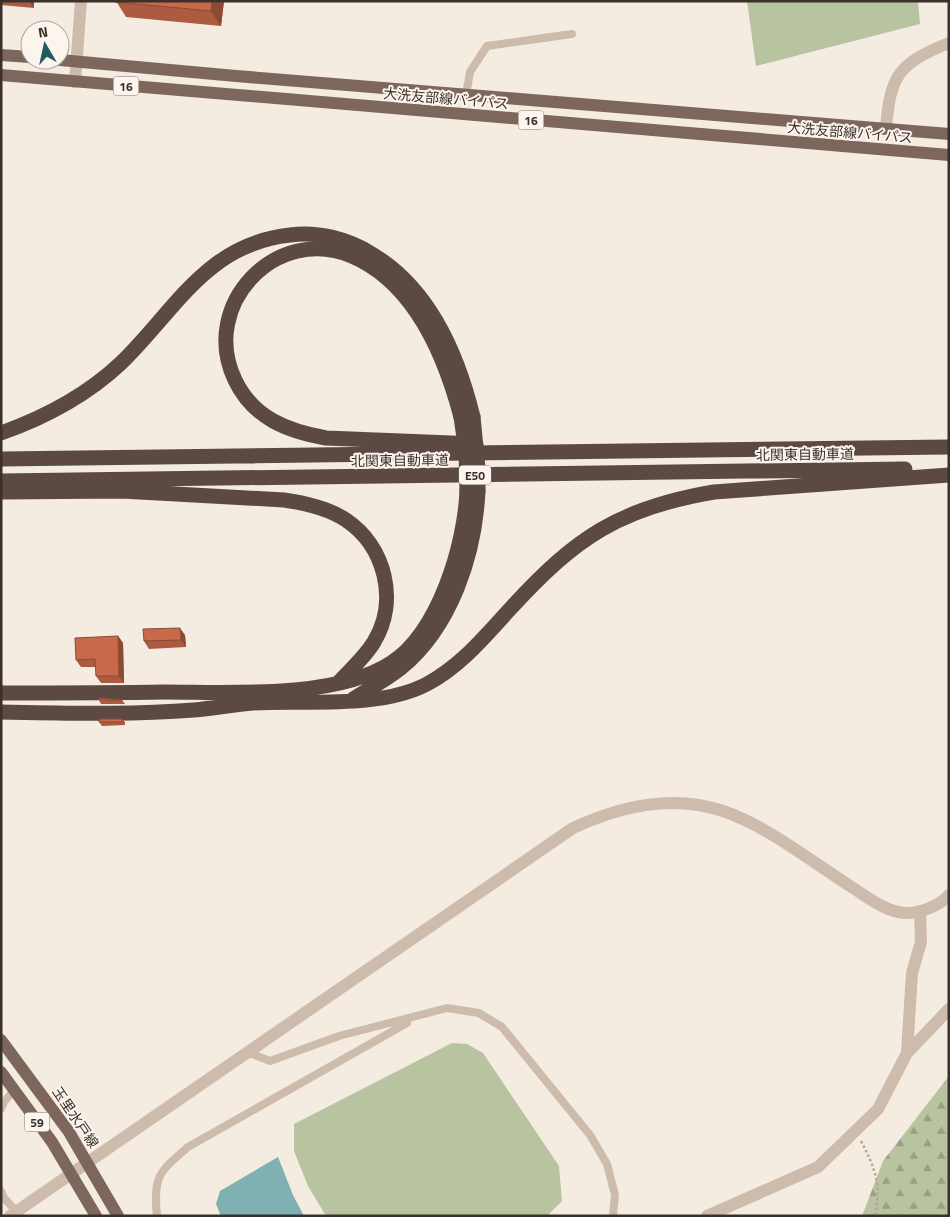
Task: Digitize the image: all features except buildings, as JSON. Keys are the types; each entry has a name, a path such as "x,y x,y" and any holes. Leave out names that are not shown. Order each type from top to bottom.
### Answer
{"highway":[{"path":"1,433 49,414 97,384 121,363 192,284 225,256 258,240 302,234 328,236 360,246 393,268 407,283 438,324 460,372 467,417 466,452 477,513 466,559 441,621 429,639 402,668 351,700"},
{"path":"467,417 427,327 397,288 368,264 331,250 291,253 275,259 260,269 246,283 235,300 225,336 226,355 231,372 251,404 280,426 303,434 335,438 657,451"},
{"name":"北関東自動車道","path":"1,459 949,447"},
{"name":"北関東自動車道","path":"1,481 949,468"},
{"path":"1,712 115,713 194,710 253,703 376,699 407,692 444,674 483,640 535,582 576,544 626,516 652,506 682,498 753,488 949,475"},
{"path":"1,492 122,491 284,500 307,504 345,519 364,536 378,558 384,574 386,608 375,642 339,682"},
{"path":"1,693 254,692 314,688 364,677 394,662 422,630 439,601 457,552 472,491"}],"main road":[{"path":"1,55 20,56"},
{"name":"大洗友部線バイパス","path":"70,61 949,134"},
{"name":"大洗友部線バイパス","path":"1,76 949,155"},
{"name":"玉里水戸線","path":"1,1040 32,1079 87,1161 118,1216"},
{"name":"59","path":"1,1072 70,1173 96,1216"}],"street":[{"path":"74,82 81,1"},
{"path":"886,129 888,106 896,79 906,64 922,54 949,43"},
{"path":"13,1213 573,828 602,815 660,802 691,804 724,811 759,828 878,904 903,913 920,912 943,901 949,895"},
{"path":"907,1053 912,973 922,942 920,912"},
{"path":"708,1216 818,1167 878,1109 907,1053 949,1009"}],"lane":[{"path":"466,95 470,72 487,46 572,34"},
{"path":"247,1052 270,1061 339,1036 415,1018 447,1008 479,1013 502,1027 590,1135 607,1164 615,1195 614,1216"},
{"path":"157,1216 154,1191 164,1168 188,1147 415,1018"},
{"path":"1,1109 4,1102 15,1090"},
{"path":"1,1191 13,1213"}],"path":[{"path":"855,1131 877,1175 879,1190 875,1216"}],"green space":[{"path":"747,1 918,1 920,24 756,66"},
{"path":"452,1043 467,1044 483,1053 559,1166 562,1201 547,1216 326,1216 308,1186 294,1151 294,1124"},
{"path":"949,1076 949,1216 862,1216 883,1161"}],"water":[{"path":"278,1157 293,1195 304,1216 221,1216 216,1204 220,1191"}]}
